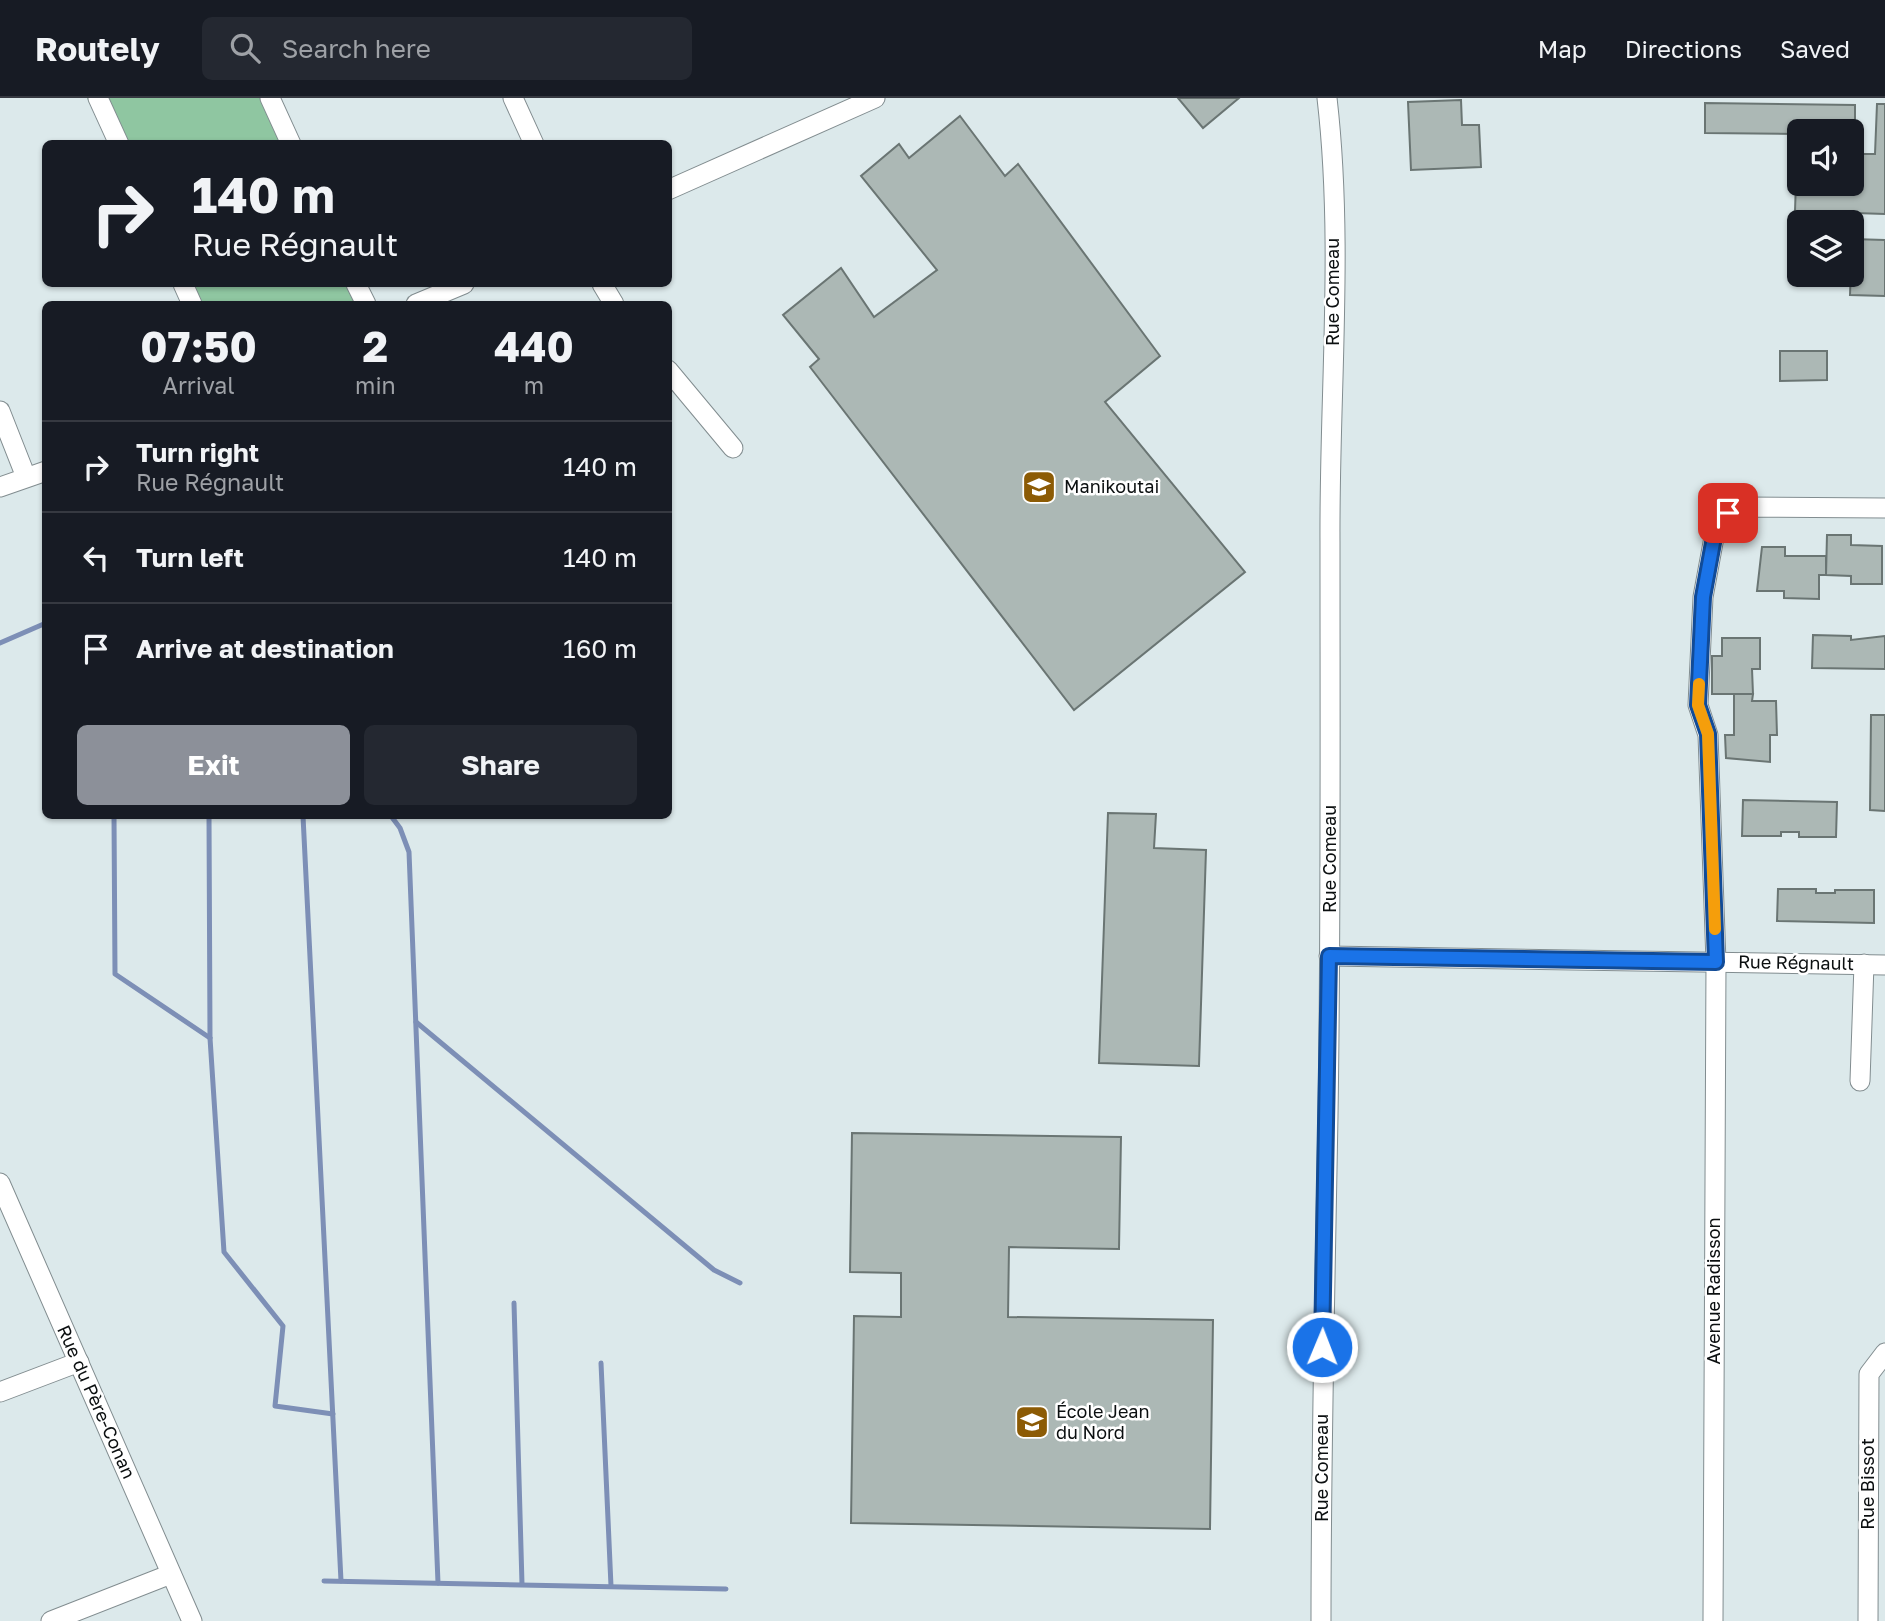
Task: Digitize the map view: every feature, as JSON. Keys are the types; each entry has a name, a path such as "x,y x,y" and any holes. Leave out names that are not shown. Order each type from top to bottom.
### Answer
{"street":[{"path":"98,98 117,140"},
{"path":"270,98 289,140"},
{"path":"513,98 532,140"},
{"path":"672,189 875,98"},
{"name":"Rue Comeau","path":"1321,1621 1321,1398 1329,956 1329,464 1334,282 1332,148 1327,98"},
{"path":"423,301 457,287"},
{"path":"672,375 733,448"},
{"path":"0,411 26,477"},
{"path":"0,487 42,472"},
{"name":"Avenue Radisson","path":"1713,1621 1716,962 1708,734 1698,705 1703,597 1715,532 1728,513 1742,507 1885,508"},
{"name":"Rue Régnault","path":"1329,956 1885,965"},
{"path":"1860,1081 1864,964"},
{"name":"Rue du Père-Conan","path":"0,1183 192,1621"},
{"name":"Rue Bissot","path":"1868,1621 1869,1374 1885,1353"},
{"path":"0,1392 79,1362"},
{"path":"51,1621 171,1574"}],"green space":[{"path":"87,98 261,98 282,140 108,140"},
{"path":"176,287 352,287 358,301 184,301"}],"building":[{"path":"1178,98 1239,98 1203,128"},
{"path":"1461,100 1462,125 1479,125 1481,167 1411,170 1408,102"},
{"path":"1705,103 1855,105 1855,119 1787,119 1787,134 1705,133"},
{"path":"1877,104 1885,104 1885,214 1864,213 1864,210 1795,210 1796,196 1864,196 1864,154 1875,154"},
{"name":"Manikoutai","path":"960,116 1005,176 1018,164 1160,356 1105,402 1245,572 1074,710 810,367 819,359 783,315 841,268 874,317 937,270 861,176 899,144 909,158"},
{"path":"1864,239 1885,240 1885,296 1850,295 1850,287 1864,287"},
{"path":"1780,351 1827,351 1827,380 1780,381"},
{"path":"1827,535 1851,535 1851,545 1882,546 1882,584 1851,584 1851,576 1826,575"},
{"path":"1762,547 1785,547 1785,556 1826,556 1826,575 1819,575 1819,599 1784,598 1784,591 1757,591"},
{"path":"1813,635 1851,636 1851,640 1885,636 1885,669 1812,668"},
{"path":"1722,638 1760,638 1760,669 1752,669 1753,694 1712,694 1712,656 1722,656"},
{"path":"1734,694 1753,694 1752,701 1776,701 1777,735 1770,735 1770,762 1726,758 1725,735 1734,735"},
{"path":"1871,715 1885,715 1885,811 1870,810"},
{"path":"1743,800 1837,802 1836,837 1799,837 1799,832 1781,832 1781,836 1742,836"},
{"path":"1108,813 1156,814 1154,848 1206,850 1199,1066 1099,1063"},
{"path":"1778,889 1816,889 1816,893 1874,890 1874,923 1777,921"},
{"name":"École Jean du Nord","path":"852,1133 1121,1137 1119,1249 1009,1247 1008,1317 1213,1320 1210,1529 851,1523 854,1316 901,1317 901,1273 850,1272"}],"waterway":[{"path":"0,643 42,625"},
{"path":"114,819 115,974 210,1038"},
{"path":"209,819 210,1038 224,1252 283,1326 275,1406 333,1414"},
{"path":"303,819 341,1581"},
{"path":"393,819 400,828 409,852 438,1583"},
{"path":"416,1022 714,1270 740,1283"},
{"path":"514,1303 522,1584"},
{"path":"601,1363 611,1586"},
{"path":"324,1581 726,1589"}],"slow traffic":[{"path":"1699,684 1698,705 1708,734 1715,929"}],"place":[{"name":"Manikoutai","path":"1039,487"},
{"name":"École Jean du Nord","path":"1032,1422"}],"route":[{"path":"1322,1347 1329,956 1716,962 1708,734 1698,705 1703,597 1715,532 1728,513"}]}
